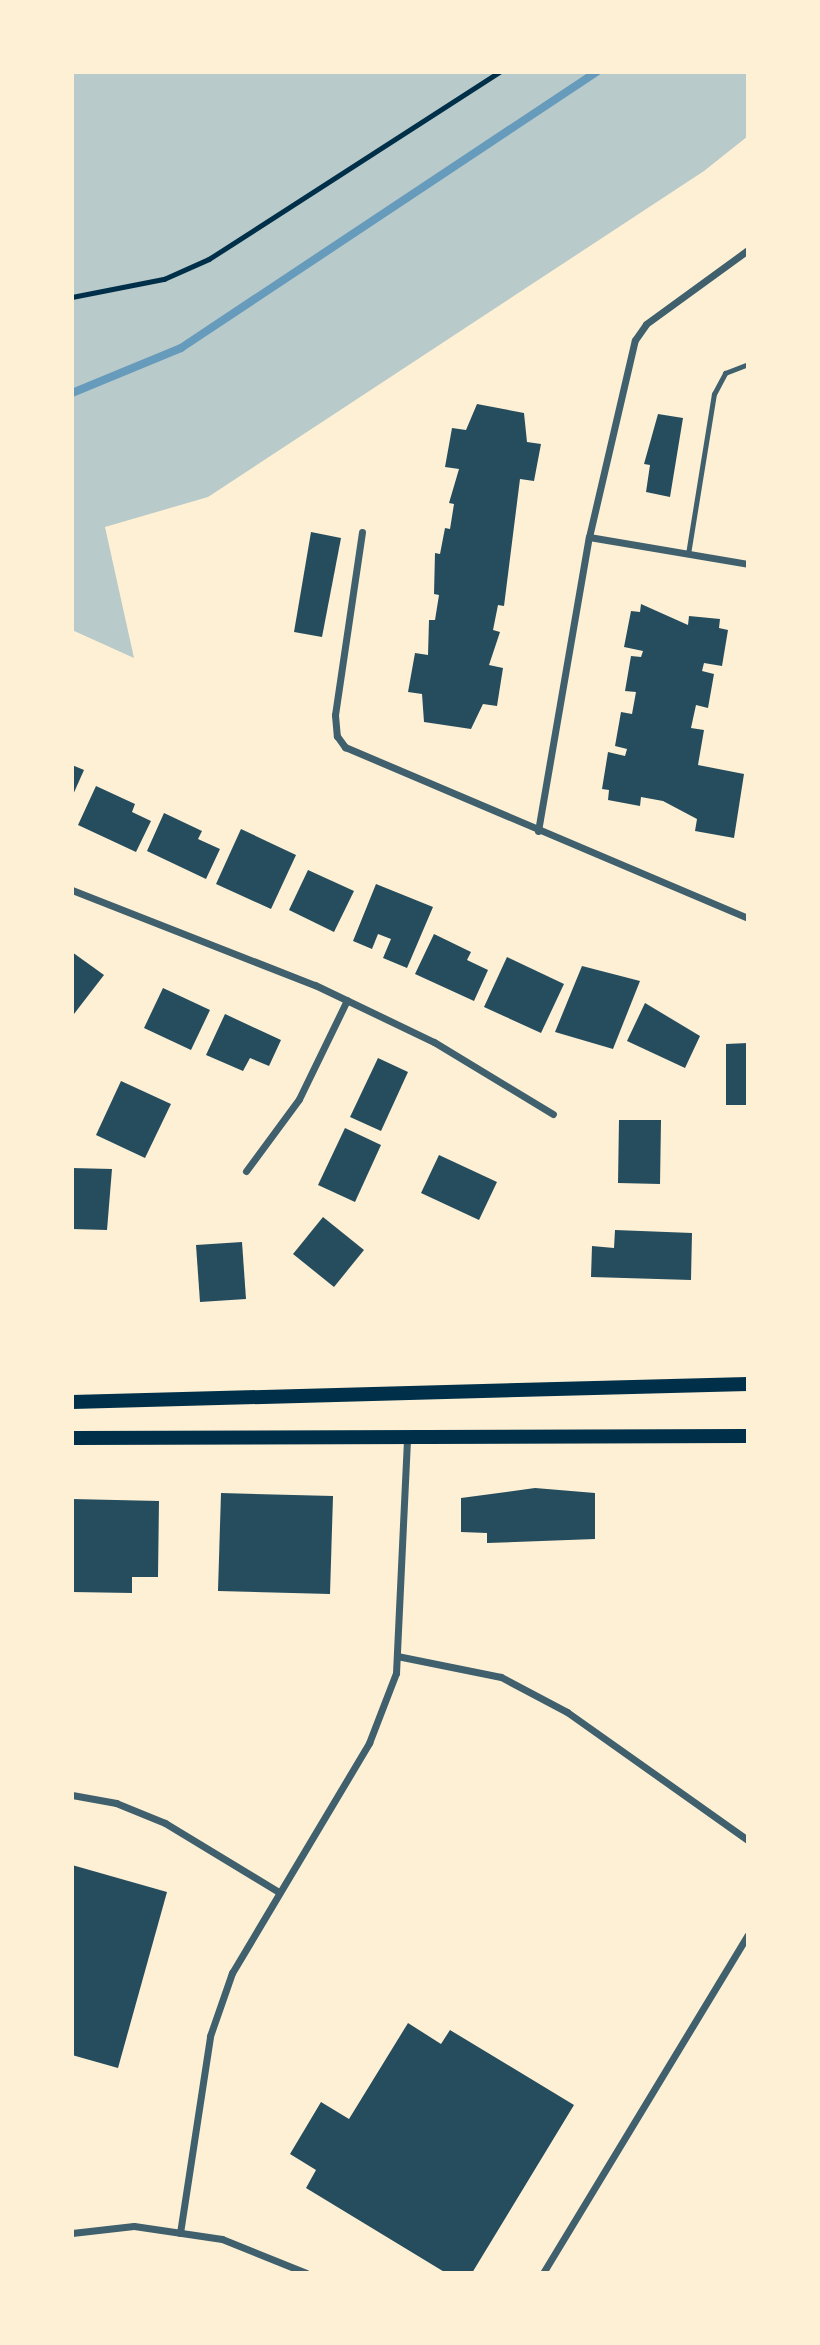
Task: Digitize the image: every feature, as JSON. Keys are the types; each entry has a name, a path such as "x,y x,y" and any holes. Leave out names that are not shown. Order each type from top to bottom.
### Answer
{"main road":[{"path":"72,1402 748,1384"},
{"path":"72,1438 748,1436"}],"street":[{"path":"538,831 589,537 635,340 646,324 748,250"},
{"path":"362,532 337,736 362,758 748,918"},
{"path":"589,537 748,564"},
{"path":"72,890 347,1000 553,1114"},
{"path":"246,1171 299,1099 347,1000"},
{"path":"180,2233 210,2036 240,1954 369,1743 397,1656 407,1437"},
{"path":"397,1656 460,1666 523,1689 567,1712 748,1840"},
{"path":"72,1795 117,1803 165,1823 279,1892"},
{"path":"544,2273 748,1935"},
{"path":"72,2233 134,2226 222,2239 306,2273"}],"lane":[{"path":"688,554 714,394 724,373 748,364"}],"path":[{"path":"72,297 164,279 209,260 499,72"}],"shaded area":[{"path":"72,72 748,72 748,136 704,171 208,497 105,527 134,658 72,630"}],"building":[{"path":"477,404 524,413 527,442 541,444 534,481 520,479 504,606 498,605 493,630 500,632 489,665 503,668 497,706 483,704 471,729 424,722 422,694 408,692 415,653 428,655 429,620 435,620 439,595 434,594 435,553 440,554 445,528 450,529 454,504 449,503 459,469 445,467 452,428 466,430"},
{"path":"658,414 683,418 670,497 646,492 650,465 644,464"},
{"path":"311,532 341,538 322,637 294,632"},
{"path":"641,604 688,625 689,616 720,619 719,628 728,630 722,666 704,663 702,671 714,674 708,708 696,705 691,728 704,730 698,765 744,774 734,838 695,831 697,819 663,801 641,797 640,806 608,800 609,790 602,789 608,752 625,756 627,749 615,746 621,712 632,714 636,692 625,691 631,656 641,657 643,651 624,647 631,611 640,612"},
{"path":"72,765 84,770 72,797"},
{"path":"96,786 135,804 132,812 151,821 136,852 78,825"},
{"path":"164,813 202,831 198,839 220,849 206,879 147,851"},
{"path":"241,829 296,855 271,909 216,884"},
{"path":"308,870 354,891 334,932 289,910"},
{"path":"376,884 433,907 407,968 383,958 391,939 378,934 372,949 353,941"},
{"path":"434,934 471,952 467,960 488,970 474,1001 415,974"},
{"path":"72,952 104,975 74,1014 72,1012"},
{"path":"507,957 564,984 541,1033 484,1007"},
{"path":"582,966 640,981 613,1049 555,1032"},
{"path":"163,988 210,1010 191,1050 144,1028"},
{"path":"645,1003 700,1036 685,1068 627,1041"},
{"path":"225,1014 281,1040 269,1066 250,1058 243,1071 206,1055"},
{"path":"748,1043 748,1105 726,1105 726,1044"},
{"path":"378,1058 408,1072 381,1131 350,1117"},
{"path":"121,1081 171,1104 145,1158 96,1135"},
{"path":"619,1120 661,1120 660,1184 618,1183"},
{"path":"345,1128 381,1145 355,1202 318,1185"},
{"path":"439,1155 497,1182 479,1220 421,1193"},
{"path":"72,1168 112,1169 107,1230 72,1229"},
{"path":"323,1217 364,1250 334,1287 293,1254"},
{"path":"615,1230 692,1233 691,1280 591,1277 592,1246 614,1248"},
{"path":"242,1242 246,1299 200,1302 196,1245"},
{"path":"535,1488 595,1493 595,1539 487,1543 487,1533 461,1532 461,1498"},
{"path":"221,1493 333,1496 330,1594 218,1591"},
{"path":"72,1499 159,1501 158,1577 132,1577 132,1593 72,1592"},
{"path":"72,1865 167,1892 118,2068 72,2055"},
{"path":"408,2023 441,2044 450,2030 574,2105 472,2273 446,2273 306,2188 316,2170 290,2154 321,2102 349,2119"}],"waterway":[{"path":"72,393 181,348 597,72"}]}
